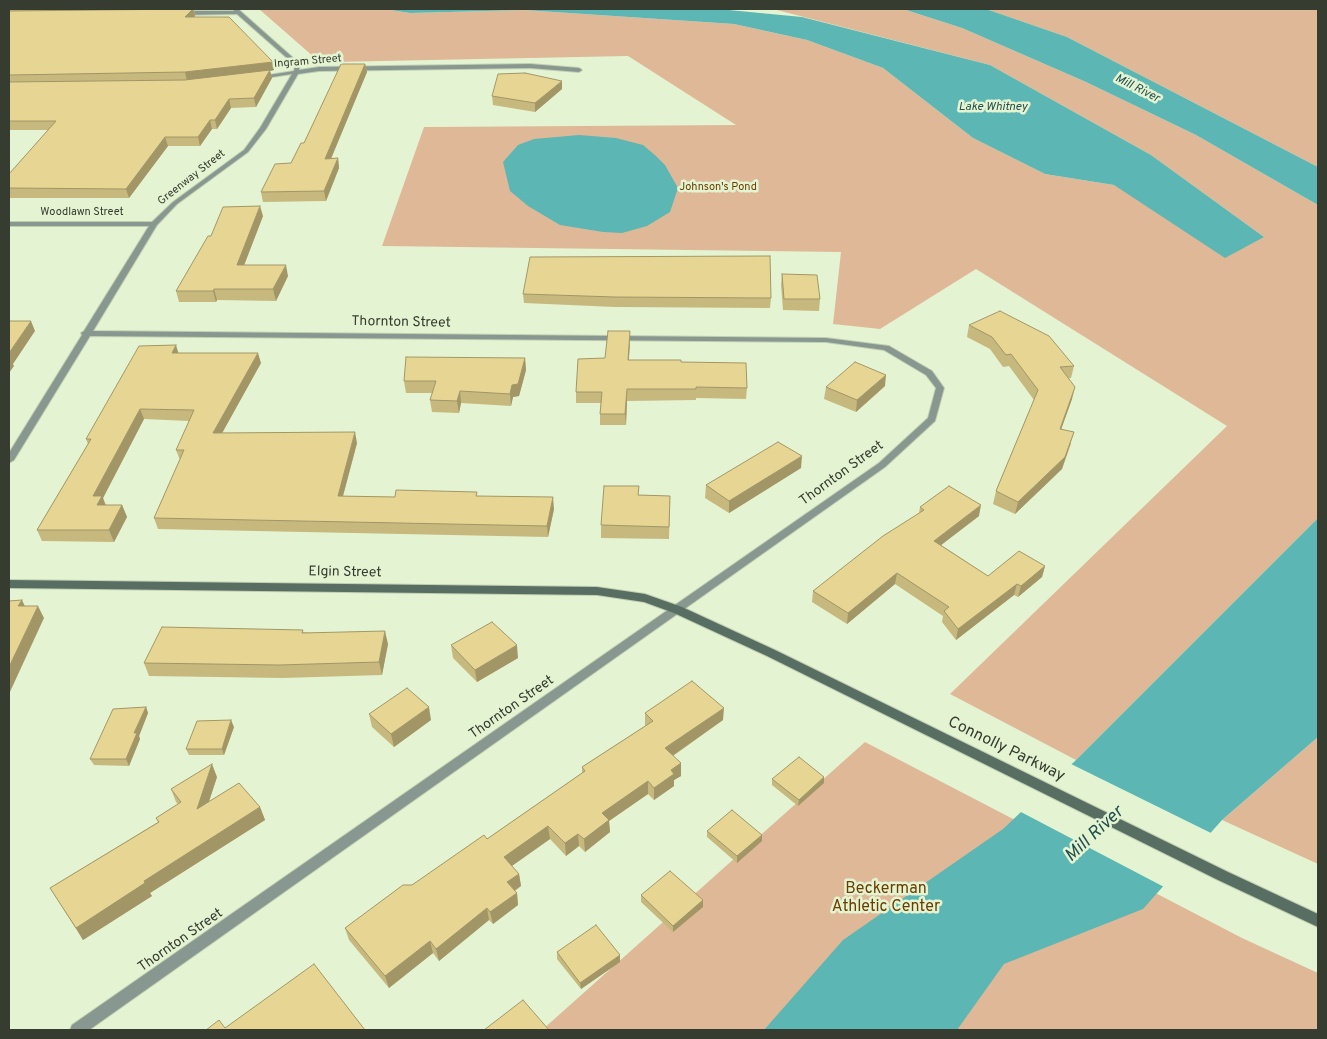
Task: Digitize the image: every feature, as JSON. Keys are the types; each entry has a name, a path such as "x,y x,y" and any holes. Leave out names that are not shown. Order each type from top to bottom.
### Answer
{"main road":[{"name":"Elgin Street","path":"9,584 597,591 645,598 678,610"},
{"name":"Connolly Parkway","path":"678,610 771,653 1024,779 1318,921"}],"street":[{"path":"178,13 236,10 298,65 296,72"},
{"name":"Ingram Street","path":"249,78 329,69 530,66 579,70"},
{"name":"Greenway Street","path":"9,460 85,333 154,224 175,203 246,151 262,129 296,72"},
{"name":"Woodlawn Street","path":"9,224 154,224"},
{"name":"Thornton Street","path":"78,1030 882,465 932,419 940,388 929,373 886,348 826,340 85,333"}],"green space":[{"path":"259,9 384,9 410,13 524,10 734,24 807,40 883,68 973,138 1045,174 1114,185 1264,237 1151,155 990,65 773,9 903,9 962,28 1086,82 1196,135 1318,205 1318,518 1076,760 950,694 1227,426 976,269 880,329 833,324 841,252 382,246 424,127 736,125 628,56 333,62 315,58"},
{"path":"986,9 1318,9 1318,167 1067,37"},
{"path":"1318,737 1318,864 1222,820"},
{"name":"Beckerman Athletic Center","path":"865,742 1242,938 1318,973 1318,1030 542,1030"}],"water":[{"name":"Lake Whitney","path":"384,9 718,9 802,17 990,65 1151,155 1264,237 1225,258 1114,185 1045,174 973,138 883,68 807,40 734,24 524,10 410,13"},
{"name":"Mill River","path":"903,9 986,9 1067,37 1318,167 1318,205 1196,135 1086,82 962,28"},
{"name":"Johnson's Pond","path":"579,135 616,138 643,145 656,156 665,165 678,188 670,212 647,226 622,233 603,232 560,225 528,206 510,191 503,162 518,145 534,139"},
{"name":"Mill River","path":"1318,518 1318,737 1222,820 1143,909 1004,964 957,1030 764,1030 843,940 1003,829 1076,760"}],"pier":[{"path":"1069,763 1213,834 1166,888 1019,811"}],"building":[{"path":"193,9 185,17 229,17 273,62 185,72 9,75 9,11"},
{"path":"341,64 365,64 325,159 338,158 324,191 261,192 275,164 291,163 301,143 304,143"},
{"path":"270,70 254,98 229,99 215,120 210,120 198,137 165,137 126,189 9,188 9,174 56,121 9,121 9,82 185,80"},
{"path":"525,73 562,81 535,103 492,96 498,74"},
{"path":"260,206 237,265 286,265 273,289 176,291 208,236 211,236 223,207"},
{"path":"770,256 771,298 615,297 523,294 530,257"},
{"path":"782,274 817,275 820,299 784,299"},
{"path":"1000,311 1049,336 1074,366 1060,367 1075,387 1060,429 1074,432 1065,457 1018,502 996,491 1038,390 1011,354 1006,355 992,337 969,325"},
{"path":"9,321 31,321 9,353"},
{"path":"608,331 630,331 628,360 746,363 747,388 627,389 625,414 600,414 602,392 576,392 578,359 605,358"},
{"path":"176,345 172,353 258,353 213,433 355,432 338,496 395,497 396,490 477,492 476,496 553,497 547,526 154,518 184,450 176,450 194,410 140,409 93,496 102,496 97,505 122,505 109,530 37,530 91,439 86,439 139,346"},
{"path":"406,357 525,358 518,384 512,385 510,394 460,391 457,401 430,400 436,381 404,381"},
{"path":"855,362 886,375 857,400 826,387"},
{"path":"778,442 802,456 729,501 706,485"},
{"path":"604,486 639,486 638,495 670,496 669,527 601,525"},
{"path":"949,486 981,505 934,541 988,576 1019,551 1045,566 1021,586 1017,584 958,629 944,611 949,607 897,573 848,613 813,591 883,536 924,510 920,507"},
{"path":"22,600 18,606 38,606 9,667 9,601"},
{"path":"492,622 517,645 475,670 451,645"},
{"path":"162,627 303,630 302,633 385,631 379,662 279,665 144,663"},
{"path":"692,681 724,708 665,748 681,763 671,770 674,774 654,788 648,781 602,813 609,820 584,839 578,834 565,843 548,826 504,857 519,874 507,882 517,893 490,912 487,908 436,949 430,941 385,976 345,928 403,885 412,885 484,835 487,839 585,771 582,767 653,721 645,713"},
{"path":"407,688 429,707 391,734 369,714"},
{"path":"146,707 134,733 137,733 126,759 90,759 113,709"},
{"path":"231,720 222,749 186,749 197,721"},
{"path":"799,757 824,777 799,800 772,779"},
{"path":"212,764 197,809 239,783 260,807 144,881 145,883 76,928 50,888 159,822 156,818 181,802 171,789"},
{"path":"732,810 762,835 737,856 707,831"},
{"path":"670,871 703,900 673,926 641,895"},
{"path":"596,925 620,955 580,983 557,952"},
{"path":"314,964 365,1030 206,1030 219,1020 225,1028"},
{"path":"523,1000 549,1030 484,1030"}]}
